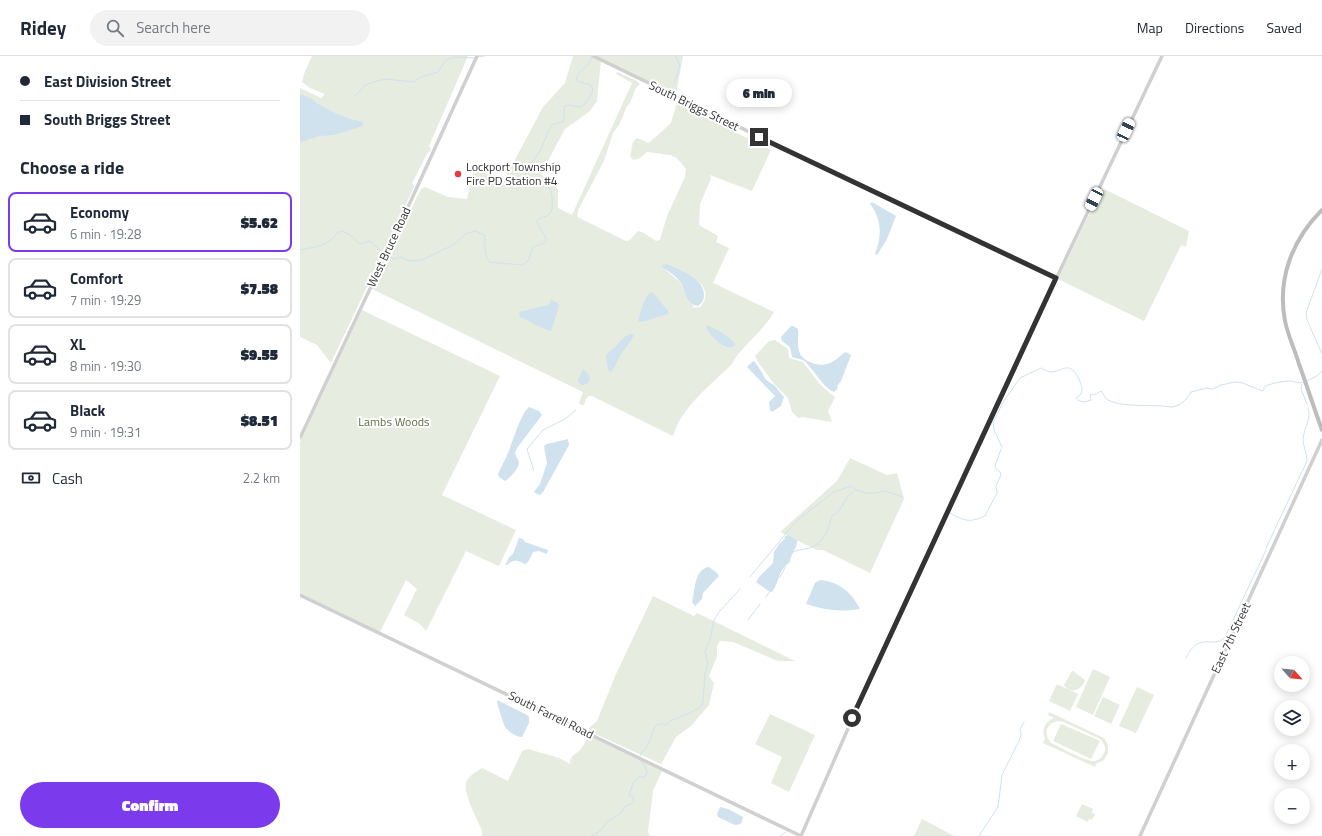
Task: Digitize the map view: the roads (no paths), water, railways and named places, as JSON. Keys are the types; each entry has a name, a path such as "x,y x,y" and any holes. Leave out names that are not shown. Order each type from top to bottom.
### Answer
{"main road":[{"path":"1322,210 1304,231 1294,247 1285,275 1283,297 1285,320 1290,339 1322,430"}],"street":[{"name":"West Bruce Road","path":"300,438 477,56"},
{"name":"South Briggs Street","path":"593,56 878,194 1056,278"},
{"path":"801,836 861,699 1056,278 1162,56"},
{"name":"East 7th Street","path":"1140,836 1322,440"},
{"name":"South Farrell Road","path":"300,595 801,836"}],"water":[{"path":"300,94 312,99 316,103 335,113 363,122 363,126 334,135 320,136 300,142"},
{"path":"872,202 896,216 887,239 877,255 875,254 879,241 880,228 877,216 870,204"},
{"path":"668,264 685,272 701,284 704,297 698,306 691,303 681,283 671,273 663,268 662,265"},
{"path":"651,292 669,312 668,314 641,322 638,321 644,302"},
{"path":"551,300 558,303 559,306 551,331 520,317 520,312 549,305"},
{"path":"707,325 721,332 734,342 735,345 728,347 714,339 706,327"},
{"path":"791,326 798,329 799,351 807,361 821,365 834,361 846,352 851,355 841,381 837,386 838,388 834,392 822,383 804,361 792,357 790,347 782,341 781,337"},
{"path":"630,334 634,335 631,341 610,372 608,370 606,355 623,338"},
{"path":"753,361 766,380 774,385 784,397 781,406 772,412 770,410 769,402 775,396 747,367"},
{"path":"583,369 589,375 590,380 587,384 582,385 578,382 578,380"},
{"path":"529,407 539,411 542,415 517,448 515,453 519,462 518,468 505,481 499,477 498,474 521,420"},
{"path":"568,439 569,445 543,492 540,495 535,493 534,492 540,484 547,463 544,446"},
{"path":"788,535 797,540 797,543 790,562 783,568 775,588 772,592 770,592 756,582 773,563 774,552 779,544 785,539 784,537"},
{"path":"519,538 523,539 525,542 548,550 547,554 539,551 533,552 528,562 525,564 514,561 505,566 509,557 513,554"},
{"path":"709,567 719,576 703,593 702,599 695,606 692,602 696,581 700,572"},
{"path":"820,580 833,583 844,589 853,598 860,609 833,610 806,604 815,583"},
{"path":"497,701 529,717 529,723 522,737 513,734 505,727"},
{"path":"720,807 728,809 743,817 741,824 735,825 718,817 717,814"}],"waterway":[{"path":"478,57 485,56"},
{"path":"674,84 680,66 676,56"},
{"path":"355,96 365,85 377,81 386,79 414,82 421,77 438,72 446,60 455,57 475,58"},
{"path":"387,256 394,259 401,257 410,261 422,260 453,245 466,234 475,231 484,235 485,253 490,262 522,265 528,261 533,247 546,242 545,236 537,221 547,216 552,210 552,194 550,188 532,183 527,180 525,175 540,151 552,125 564,121 565,106 571,105 581,107 589,98 593,90 591,85 579,82 576,79 592,57"},
{"path":"300,250 325,244 343,231 360,244 370,241 384,254"},
{"path":"1322,269 1306,313 1307,320 1322,354"},
{"path":"1002,447 994,430 993,423 1003,402 1020,378 1041,368 1050,372 1066,368 1072,369 1082,386 1081,394 1076,398 1079,401 1085,402 1091,400 1090,395 1101,391 1107,399 1120,404 1172,407 1183,402 1191,392 1207,388 1213,389 1221,385 1235,382 1243,383 1262,391 1264,390 1264,387 1277,382 1304,382"},
{"path":"1307,381 1317,376 1322,371"},
{"path":"1302,384 1301,389 1307,404"},
{"path":"1266,548 1307,461 1303,439 1309,416 1308,408"},
{"path":"534,471 527,449 543,430 565,419 576,410"},
{"path":"950,513 967,520 975,520 985,516 997,493 996,486 1001,475 995,466 1001,449"},
{"path":"750,577 792,526 834,492 852,486 856,490 867,493 885,491 903,497"},
{"path":"793,552 816,545 824,537 832,516 839,511 851,493 855,490"},
{"path":"1186,658 1191,650 1201,642 1216,642 1225,637 1266,550"},
{"path":"780,577 786,564"},
{"path":"640,756 648,745 656,726 661,724 666,725 670,721 701,707 703,702 705,674 708,664 705,652 710,640 714,620 719,612 740,589"},
{"path":"766,597 770,591"},
{"path":"748,620 760,604"},
{"path":"979,836 998,807 1002,775 1019,741 1021,735 1020,730 1024,722"},
{"path":"591,836 599,832 607,822 618,815 624,807 634,802 633,797 629,795 633,783 638,777 645,777 647,772 644,764 640,761"},
{"path":"780,836 786,832"}],"place":[{"name":"Lockport Township Fire PD Station #4","path":"458,174"}],"park label":[{"name":"Lambs Woods","path":"394,422"}]}
